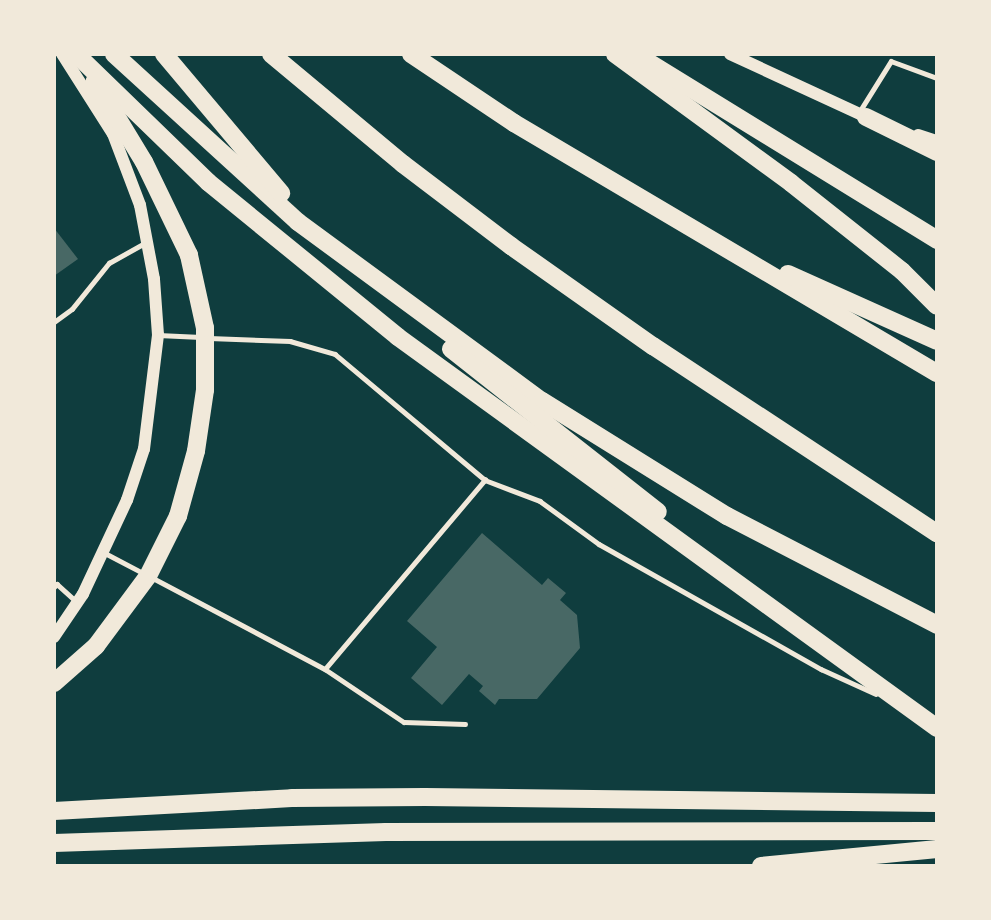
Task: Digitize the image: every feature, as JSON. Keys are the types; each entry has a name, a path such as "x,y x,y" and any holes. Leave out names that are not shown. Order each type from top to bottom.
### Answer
{"highway":[{"path":"77,54 208,182 398,337 937,728"},
{"path":"54,683 96,645 148,576 178,516 196,450 205,390 205,328 189,255 144,162 77,54"},
{"path":"114,54 298,222 542,401 727,516 937,625"},
{"path":"164,54 294,208 393,302 633,489 721,571"},
{"path":"271,54 403,164 511,246 691,372 937,533"},
{"path":"411,54 514,123 937,373"},
{"path":"615,54 791,183 902,271 937,306"},
{"path":"635,54 937,240"},
{"path":"862,115 937,152"},
{"path":"708,238 937,341"},
{"path":"54,811 292,798 937,803"},
{"path":"54,843 386,832 937,831"},
{"path":"761,866 937,849"}],"main road":[{"path":"54,637 105,553 144,449 158,336 147,242 140,205 113,134 62,54"},
{"path":"730,54 862,115 937,141"}],"lane":[{"path":"862,115 891,61 937,78"},
{"path":"54,322 72,309 109,263 147,242"},
{"path":"158,336 290,341 335,354 484,480 540,501 599,544 811,664 912,710"},
{"path":"325,669 484,480"},
{"path":"105,553 325,669 404,722 465,724"},
{"path":"54,587 57,584 77,602"}],"building":[{"path":"54,228 78,259 54,276"},
{"path":"482,533 542,585 548,578 566,593 560,600 577,615 580,648 537,699 499,699 495,705 479,691 483,686 469,674 442,705 411,678 437,647 407,621"}]}
